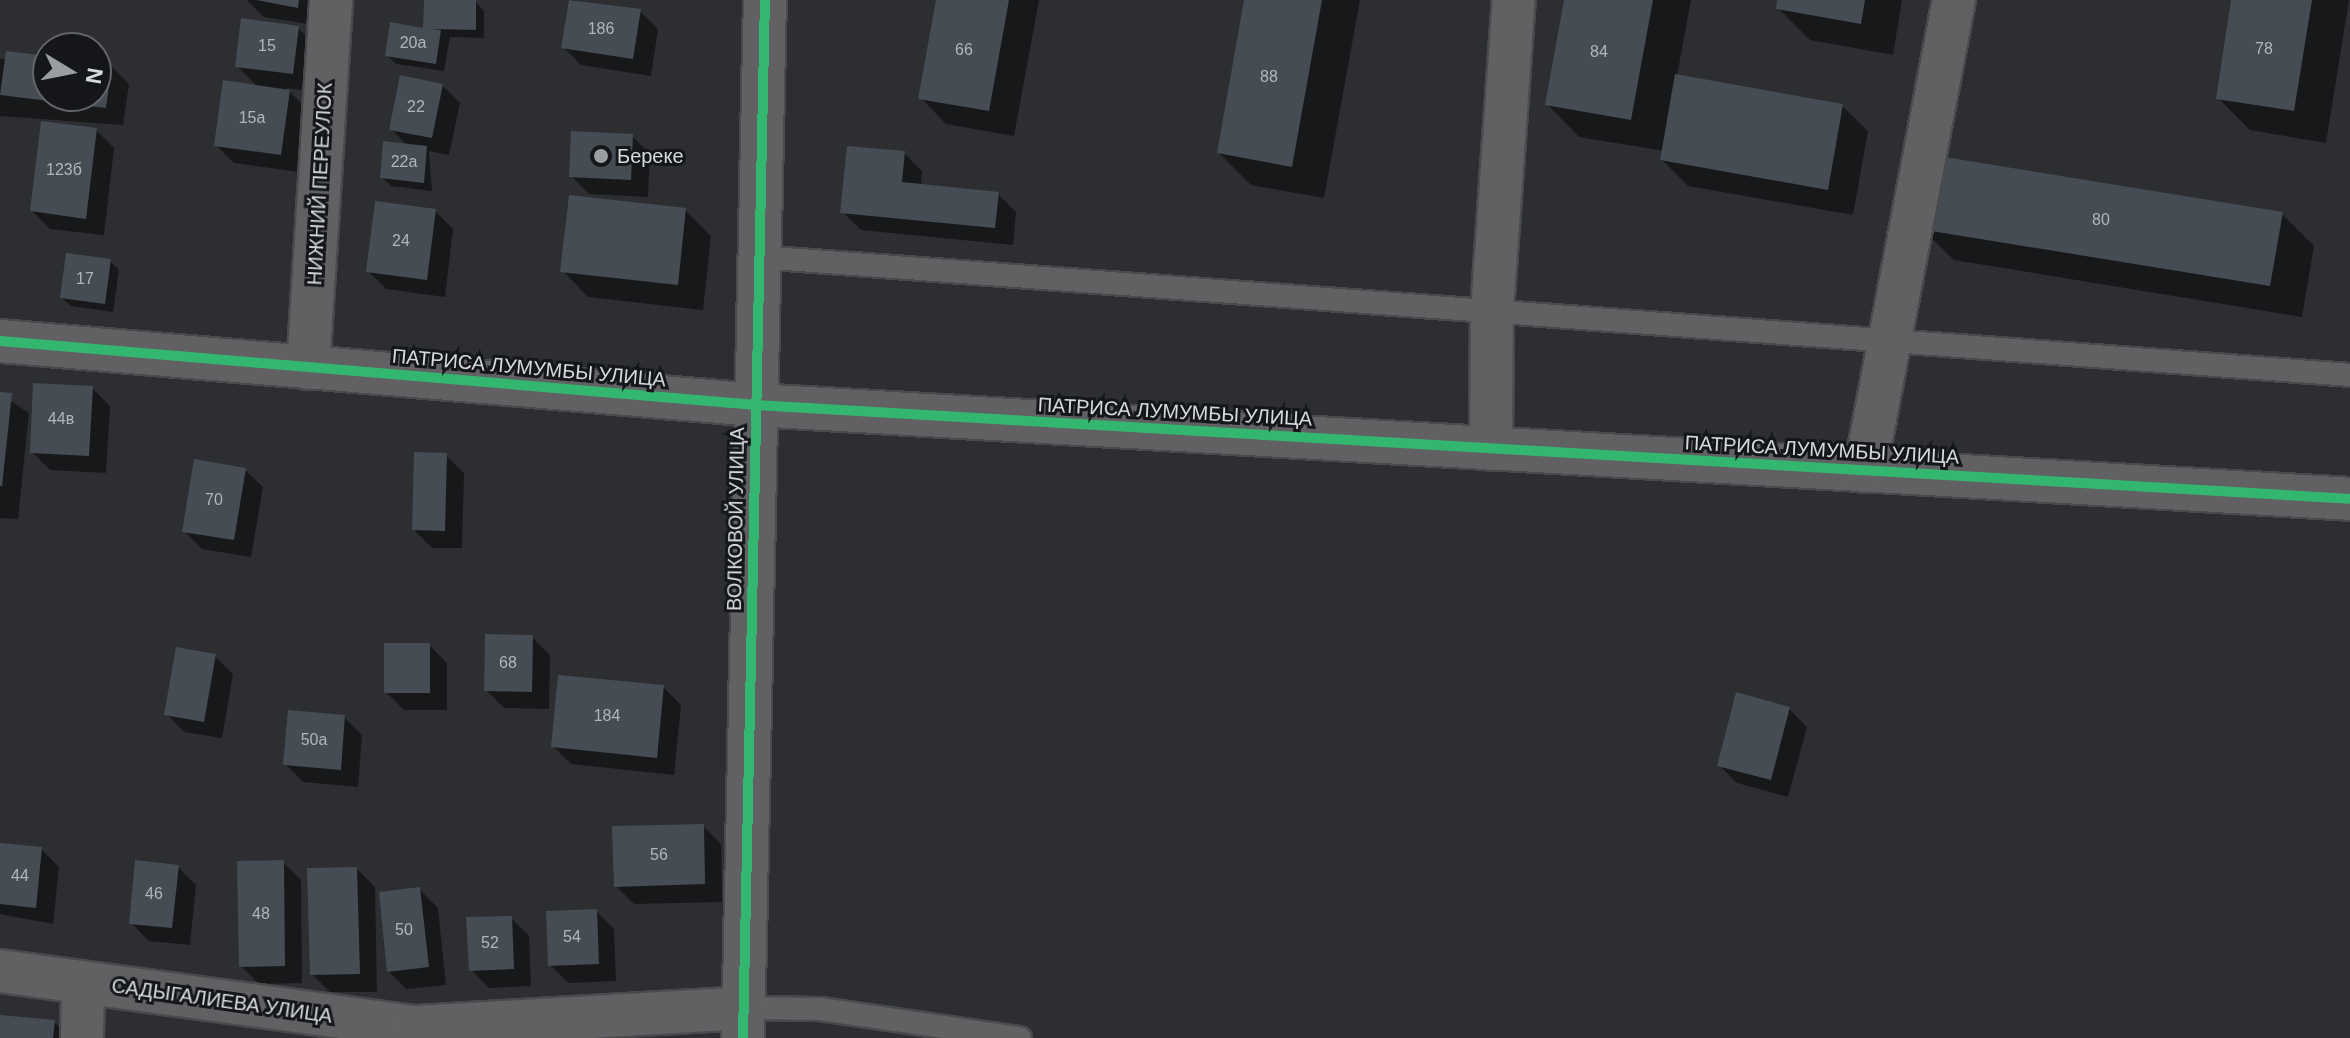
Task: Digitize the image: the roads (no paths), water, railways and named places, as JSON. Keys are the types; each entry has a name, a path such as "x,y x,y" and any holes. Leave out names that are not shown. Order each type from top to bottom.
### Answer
{"street":[{"name":"НИЖНИЙ ПЕРЕУЛОК","path":"308,368 331,0"},
{"name":"ВОЛКОВОЙ УЛИЦА","path":"744,1023 765,0"},
{"path":"1491,449 1492,311 1514,0"},
{"path":"1865,471 1954,0"},
{"name":"ПАТРИСА ЛУМУМБЫ УЛИЦА","path":"0,341 756,405 2350,499"},
{"name":"САДЫГАЛИЕВА УЛИЦА","path":"0,971 416,1027 744,1023"},
{"name":"САДЫГАЛИЕВА УЛИЦА","path":"82,1038 83,983"}],"lane":[{"path":"759,257 2350,375"},
{"path":"744,1023 820,1009 1020,1038"}],"place":[{"name":"Береке","path":"601,156"}]}
